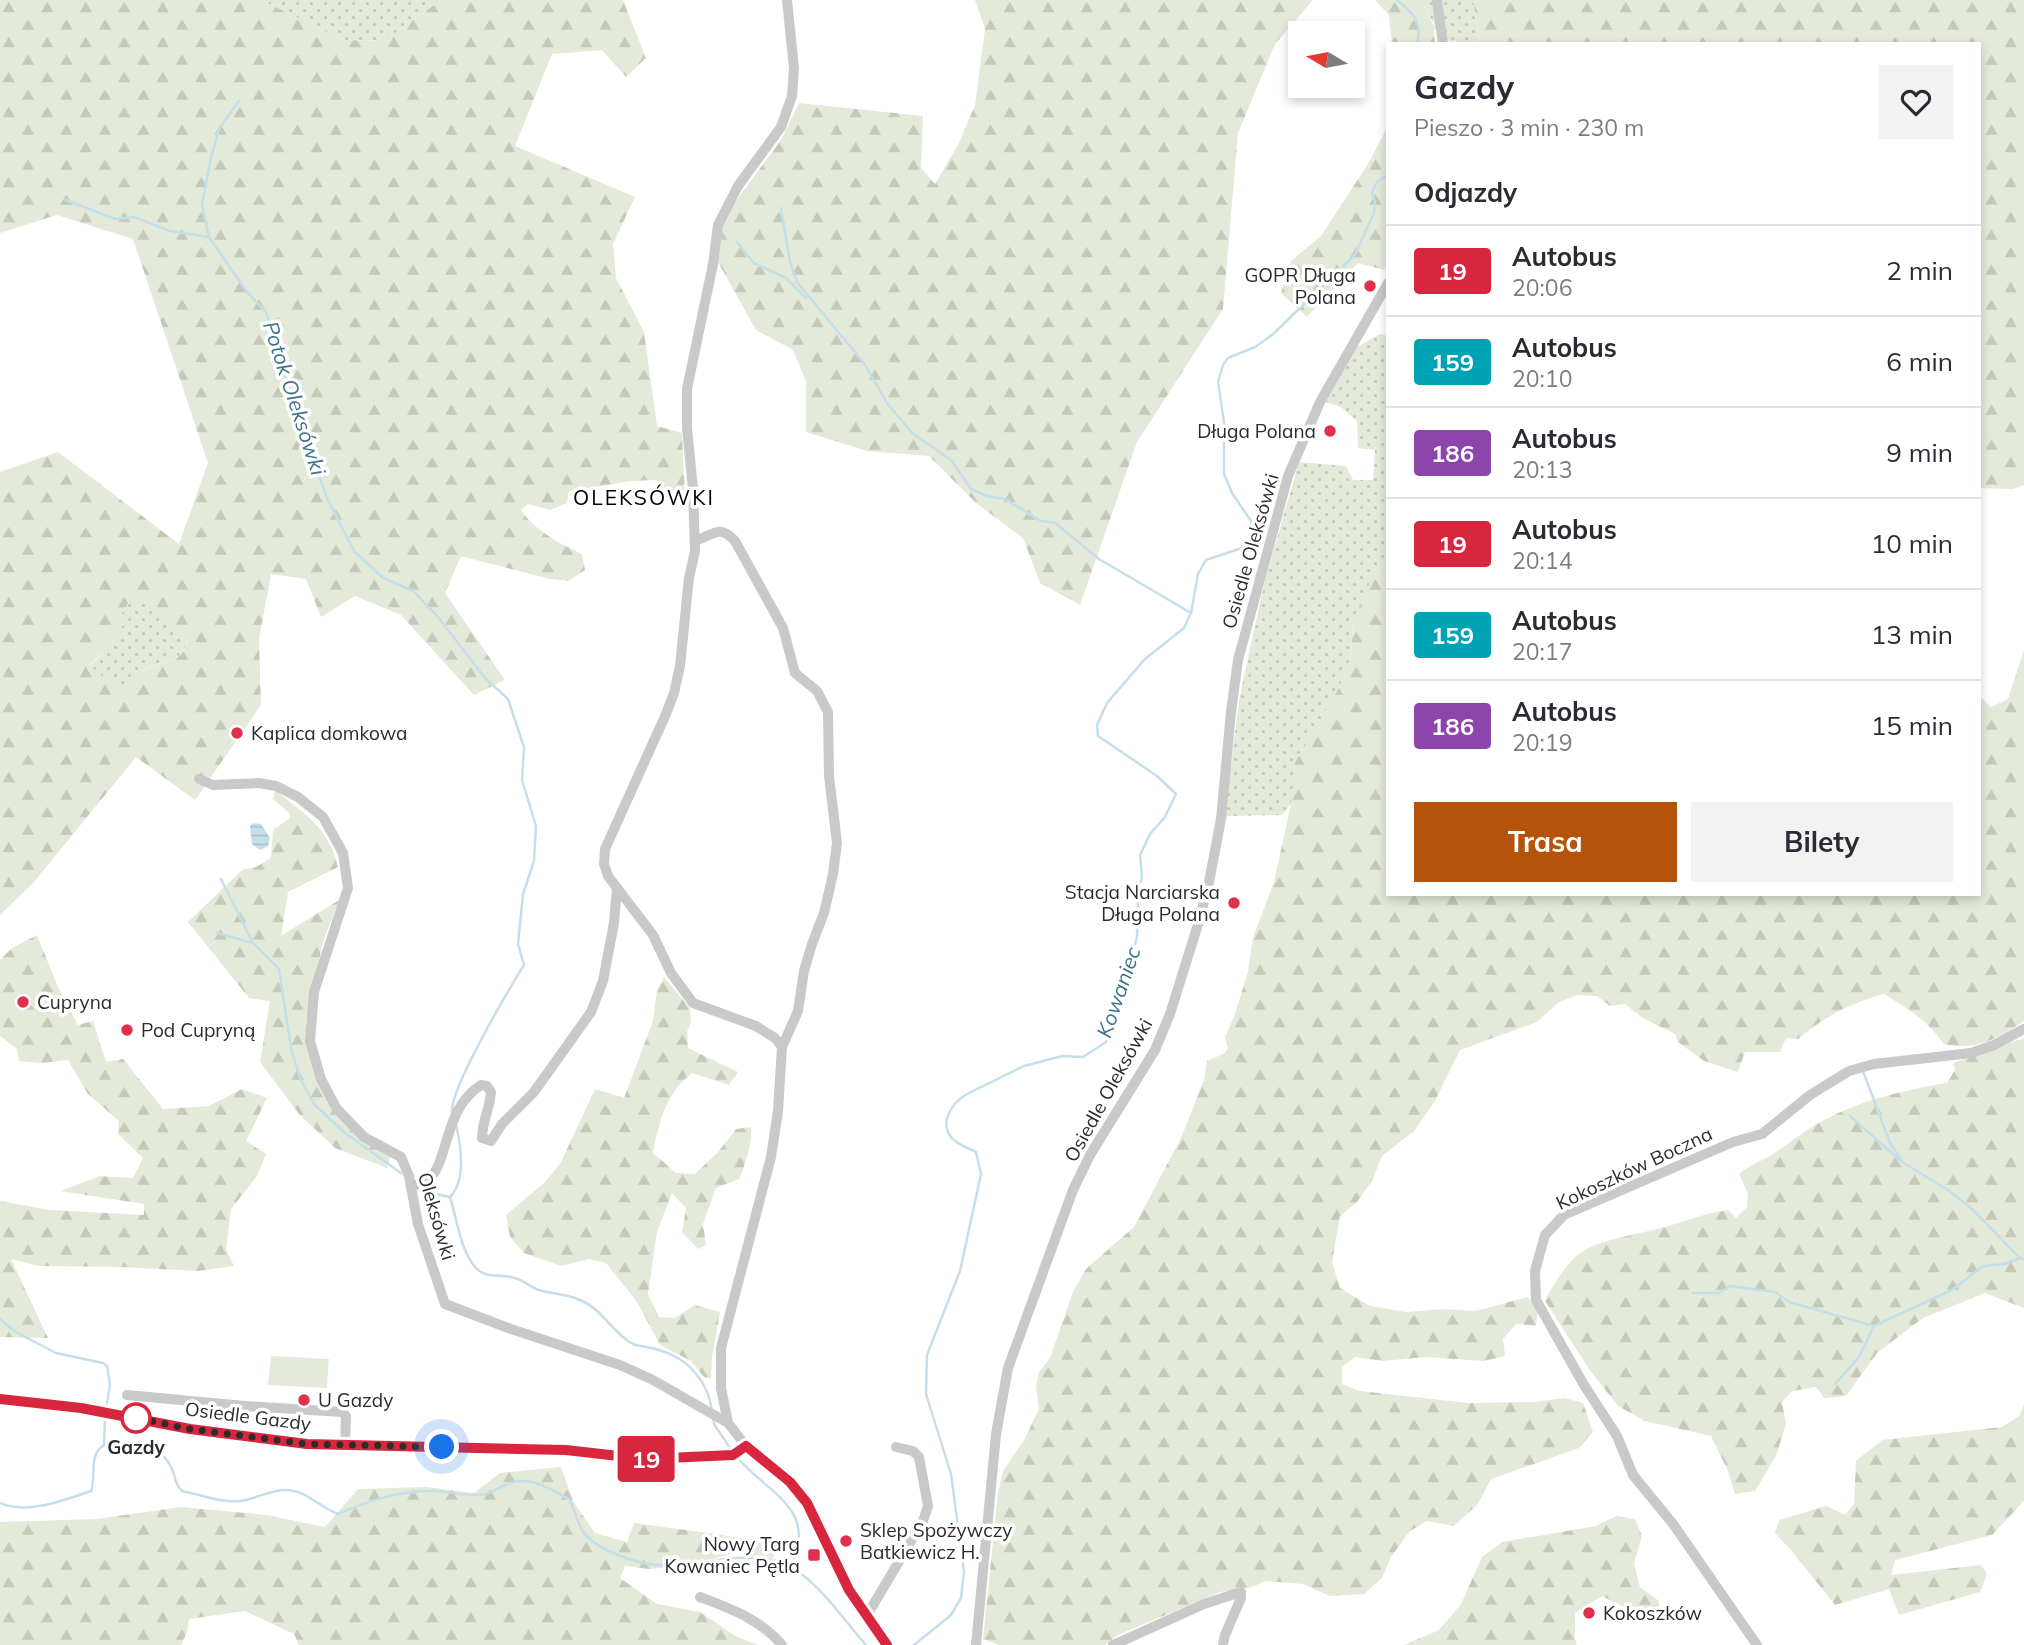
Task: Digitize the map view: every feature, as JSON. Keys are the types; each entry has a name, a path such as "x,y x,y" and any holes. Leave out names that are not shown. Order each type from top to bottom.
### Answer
{"street":[{"path":"782,1047 775,1038 756,1026 693,1003 671,973 653,935 608,876 604,864 605,849 674,693 685,639 689,578 695,551 687,389 713,264 718,225 738,186 781,128 792,96 794,68 787,0"},
{"path":"1437,0 1443,42"},
{"name":"Osiedle Oleksówki","path":"976,1645 996,1434 1008,1368 1073,1190 1090,1155 1154,1050 1170,1014 1209,882 1222,819 1238,660 1288,476 1320,402 1386,286"},
{"path":"695,541 720,531 727,532 735,541 783,628 795,673 817,691 828,712 829,776 836,843 833,874 824,913 807,962 798,1011 782,1047 778,1111 771,1157 721,1348 721,1388 728,1423"},
{"name":"Oleksówki","path":"200,779 213,785 258,783 276,786 298,797 323,817 343,853 348,888 314,992 310,1041 321,1079 337,1110 364,1137 401,1157 409,1176 418,1224 445,1304 653,1380 728,1423 740,1450"},
{"path":"411,1186 426,1183 435,1172 453,1119 472,1090 481,1085 487,1086 491,1092 482,1138 491,1140 502,1124 534,1092 591,1012 603,981 614,923 617,888"},
{"name":"Kokoszków Boczna","path":"1757,1645 1673,1524 1633,1475 1617,1436 1584,1385 1536,1300 1535,1271 1545,1235 1564,1215 1733,1142 1762,1134 1810,1095 1849,1071 1874,1064 1971,1053 1994,1045 2024,1029"},
{"path":"127,1395 342,1412 346,1416 345,1445"},
{"name":"Osiedle Gazdy","path":"0,1399 81,1408 190,1429 307,1444 566,1450 645,1459 740,1450"},
{"path":"866,1617 923,1521 928,1506 919,1457 913,1451 896,1447"},
{"path":"740,1450 790,1482 807,1503 849,1590 887,1645"},
{"path":"1114,1645 1204,1604 1241,1592 1223,1645"},
{"path":"700,1597 748,1616 772,1633 782,1645"}],"green space":[{"path":"0,0 261,0 343,40 384,41 441,0 623,0 646,58 626,77 602,50 552,54 515,146 635,197 613,244 616,278 644,332 657,426 682,433 685,501 669,499 656,480 569,491 567,503 550,510 528,504 521,510 533,524 556,541 582,554 585,570 569,581 550,579 461,556 445,593 505,680 474,695 401,615 355,596 321,617 306,579 271,574 259,639 261,705 195,800 136,757 34,882 0,915 0,472 58,452 179,544 208,463 133,239 57,215 0,233","holes":["143,598 188,639 182,654 173,660 145,669 124,692 90,665 111,644 125,622 120,616 129,602"]},
{"path":"261,0 441,0 384,41 343,40"},
{"path":"975,0 1313,0 1295,21 1288,21 1288,29 1275,44 1238,133 1223,309 1137,442 1080,605 1040,583 1023,538 976,503 929,456 867,451 806,432 806,381 793,350 756,330 718,262 722,227 730,209 781,140 799,103 923,116 921,168 935,184 958,145 975,105 985,29"},
{"path":"1375,0 1421,0 1433,24 1455,42 1447,40 1434,28 1435,42 1392,42 1389,15"},
{"path":"1421,0 1473,0 1479,40 1459,42 1450,39 1430,18"},
{"path":"1473,0 2024,0 2024,485 2013,489 1981,488 1981,42 1474,42 1479,40"},
{"path":"1386,130 1386,267 1384,270 1358,263 1307,317 1281,293 1291,261 1321,236 1368,164"},
{"path":"1380,334 1386,336 1386,566 1380,568 1353,625 1351,656 1339,688 1324,716 1291,804 1282,815 1224,816 1240,695 1265,580 1299,462 1346,466 1353,480 1373,480 1375,450 1358,448 1357,421 1341,407 1326,402 1357,347"},
{"path":"1386,566 1386,896 1981,896 1981,698 1991,707 2008,699 2024,650 2024,1021 2005,1033 1976,1045 1944,1044 1924,1022 1884,994 1860,1001 1838,1012 1798,1039 1786,1038 1780,1052 1745,1052 1738,1072 1704,1061 1678,1042 1675,1034 1643,1018 1625,1004 1610,1006 1597,996 1578,995 1559,1002 1537,1022 1460,1050 1435,1101 1414,1131 1382,1156 1372,1181 1357,1202 1340,1216 1332,1262 1340,1288 1370,1306 1407,1312 1443,1309 1475,1311 1528,1297 1538,1311 1536,1326 1516,1324 1503,1339 1505,1356 1484,1361 1426,1357 1383,1361 1355,1357 1342,1367 1342,1384 1360,1391 1468,1403 1534,1402 1565,1398 1583,1403 1593,1432 1579,1448 1491,1479 1478,1504 1454,1526 1427,1521 1410,1531 1391,1557 1382,1578 1364,1594 1330,1596 1303,1584 1266,1581 1249,1588 1220,1592 1118,1635 1105,1645 999,1645 983,1639 998,1493 1003,1471 1024,1440 1039,1409 1036,1387 1039,1372 1050,1358 1073,1292 1086,1269 1134,1227 1181,1138 1204,1080 1207,1061 1228,1049 1225,1037 1248,972 1253,938 1274,882 1291,804 1295,763 1339,688 1351,656 1353,625 1363,594 1380,567"},
{"path":"143,597 188,639 181,654 145,669 124,693 90,666 111,644 125,622 120,616 129,602"},
{"path":"275,790 322,832 329,842 338,867 288,892 281,936 339,900 323,942 306,1022 324,1094 391,1154 387,1168 335,1148 299,1114 260,1062 270,1001 249,998 188,922 242,870 256,867 271,858 273,830 290,818 289,813 273,799"},
{"path":"37,935 58,987 78,1025 93,1021 106,1062 123,1059 163,1109 209,1106 242,1089 267,1098 246,1141 266,1154 257,1176 231,1209 226,1249 234,1266 198,1271 38,1266 11,1259 48,1338 0,1337 0,1201 50,1210 144,1215 144,1204 60,1191 100,1176 133,1178 143,1158 118,1134 119,1121 88,1094 68,1060 43,1063 19,1061 17,1049 0,1036 0,960 12,948"},
{"path":"664,977 690,1008 688,1048 738,1072 729,1085 692,1073 683,1081 665,1109 653,1153 676,1173 695,1174 719,1151 736,1129 751,1127 746,1160 739,1179 716,1188 703,1224 706,1245 698,1249 682,1232 686,1208 672,1193 657,1232 648,1294 659,1317 675,1318 695,1305 720,1312 711,1379 704,1377 691,1361 660,1345 637,1302 606,1263 589,1259 561,1266 524,1253 510,1237 506,1215 545,1182 560,1164 595,1089 624,1098 653,1021 657,990"},
{"path":"2024,1038 2024,1308 1985,1293 1923,1318 1877,1353 1846,1396 1824,1398 1816,1387 1792,1391 1782,1402 1786,1424 1776,1456 1755,1491 1735,1494 1728,1471 1711,1436 1645,1421 1618,1406 1589,1369 1545,1301 1559,1276 1579,1254 1607,1241 1711,1213 1728,1210 1736,1218 1747,1207 1748,1193 1739,1174 1811,1128 1864,1103 1947,1083 1955,1070 1953,1063"},
{"path":"271,1356 329,1359 327,1388 268,1385"},
{"path":"2024,1405 2024,1501 1992,1535 1895,1560 1891,1575 1981,1565 1987,1574 1980,1592 1899,1615 1889,1589 1835,1605 1775,1533 1779,1520 1826,1506 1845,1515 1854,1504 1856,1461 1882,1440 2002,1427 2019,1416"},
{"path":"561,1467 573,1501 595,1533 627,1542 634,1523 723,1535 777,1547 773,1558 734,1553 685,1566 649,1569 625,1566 620,1578 657,1604 700,1612 737,1637 758,1645 299,1645 294,1634 245,1611 189,1619 181,1645 0,1645 0,1522 96,1519 181,1507 266,1515 325,1527 358,1489 426,1487 474,1493 500,1473"},
{"path":"1616,1516 1635,1519 1642,1536 1634,1563 1640,1587 1659,1601 1659,1616 1640,1615 1602,1596 1575,1613 1577,1645 1404,1645 1439,1630 1461,1604 1482,1557 1502,1542 1596,1526"}],"water":[{"path":"253,823 261,824 270,838 268,846 260,850 252,844 250,826"}],"waterway":[{"name":"Kowaniec","path":"1397,0 1415,18 1419,30 1417,42"},
{"name":"Potok Oleksówki","path":"239,101 219,129 211,158 202,204 209,237 247,292 266,312 309,451 328,500 354,551 383,578 413,591 438,617 485,678 508,699 524,747 522,780 536,826 534,861 523,894 518,944 524,965 470,1062 460,1083 452,1112"},
{"name":"Kowaniec","path":"914,1645 951,1615 961,1598 964,1572 951,1474 926,1394 927,1355 960,1271 981,1174 976,1152 951,1137 946,1125 947,1118 962,1097 1024,1066 1062,1056 1083,1057 1106,1042 1114,1023 1137,937 1138,890 1142,877 1140,855 1150,834 1165,817 1176,794 1157,776 1098,736 1097,725 1107,703 1145,659 1184,628 1191,613 1198,574 1206,560 1248,546 1251,521 1232,493 1224,474 1224,422 1218,382 1223,365 1228,358 1255,347 1272,335 1355,255 1374,213 1375,201 1372,192 1377,182 1386,176"},
{"path":"66,200 115,219 134,217 170,231 209,237"},
{"path":"781,208 790,262 797,282 864,363 887,403 912,433 951,460 971,489 987,496 1005,499 1041,521 1055,523 1099,559 1191,613"},
{"path":"737,242 754,263 786,278 806,298"},
{"path":"221,879 253,943 279,969 291,1048 300,1078 314,1104 345,1133 401,1173"},
{"path":"217,933 253,943"},
{"path":"1863,1071 1890,1143 1900,1158"},
{"path":"1850,1116 1902,1162 1948,1190 1971,1208 2019,1257"},
{"name":"Potok Oleksówki","path":"456,1125 461,1153 460,1172 450,1197 462,1243 475,1267 484,1274 515,1278 539,1290 580,1300 595,1309 619,1334 633,1344 656,1349 679,1359 695,1372 701,1381 712,1411"},
{"path":"422,1191 450,1197"},
{"name":"Kokoszków","path":"1693,1293 1719,1293 1730,1286 1775,1292 1789,1302 1874,1326 1952,1290 1983,1266 2024,1259"},
{"path":"0,1319 14,1331 56,1353 107,1366 110,1385 107,1403"},
{"path":"1835,1384 1859,1357 1874,1326"},
{"name":"Potok Oleksówki","path":"713,1417 714,1424 732,1451"},
{"path":"104,1444 105,1419"},
{"name":"Gazdy","path":"0,1503 34,1507 91,1491 96,1453 101,1447 112,1444 135,1444 156,1450 167,1460 182,1491 238,1501 288,1490 299,1492 338,1514 399,1494 437,1491 479,1495 514,1482 531,1482 547,1487 570,1500 585,1534 603,1548 628,1559 674,1566 750,1558 773,1560 787,1565 813,1583 866,1645"},
{"name":"Potok Oleksówki","path":"736,1456 786,1503 794,1516 799,1530 798,1547 791,1567"}],"bus line":[{"name":"19","path":"0,1399 81,1408 190,1429 307,1444 566,1450 645,1459 733,1455 746,1446 790,1482 807,1503 849,1590 887,1645"}],"place":[{"name":"GOPR Długa Polana","path":"1370,286"},
{"name":"Długa Polana","path":"1330,431"},
{"name":"Kaplica domkowa","path":"237,733"},
{"name":"Stacja Narciarska Długa Polana","path":"1234,903"},
{"name":"Cupryna","path":"23,1002"},
{"name":"Pod Cupryną","path":"127,1030"},
{"name":"U Gazdy","path":"304,1400"},
{"name":"Gazdy","path":"136,1418"},
{"name":"Sklep Spożywczy Batkiewicz H.","path":"846,1541"},
{"name":"Nowy Targ Kowaniec Pętla","path":"814,1555"},
{"name":"Kokoszków","path":"1589,1613"}],"district":[{"name":"OLEKSÓWKI","path":"644,497"}],"route":[{"path":"136,1418 132,1417 190,1429 307,1444 442,1447"}]}
